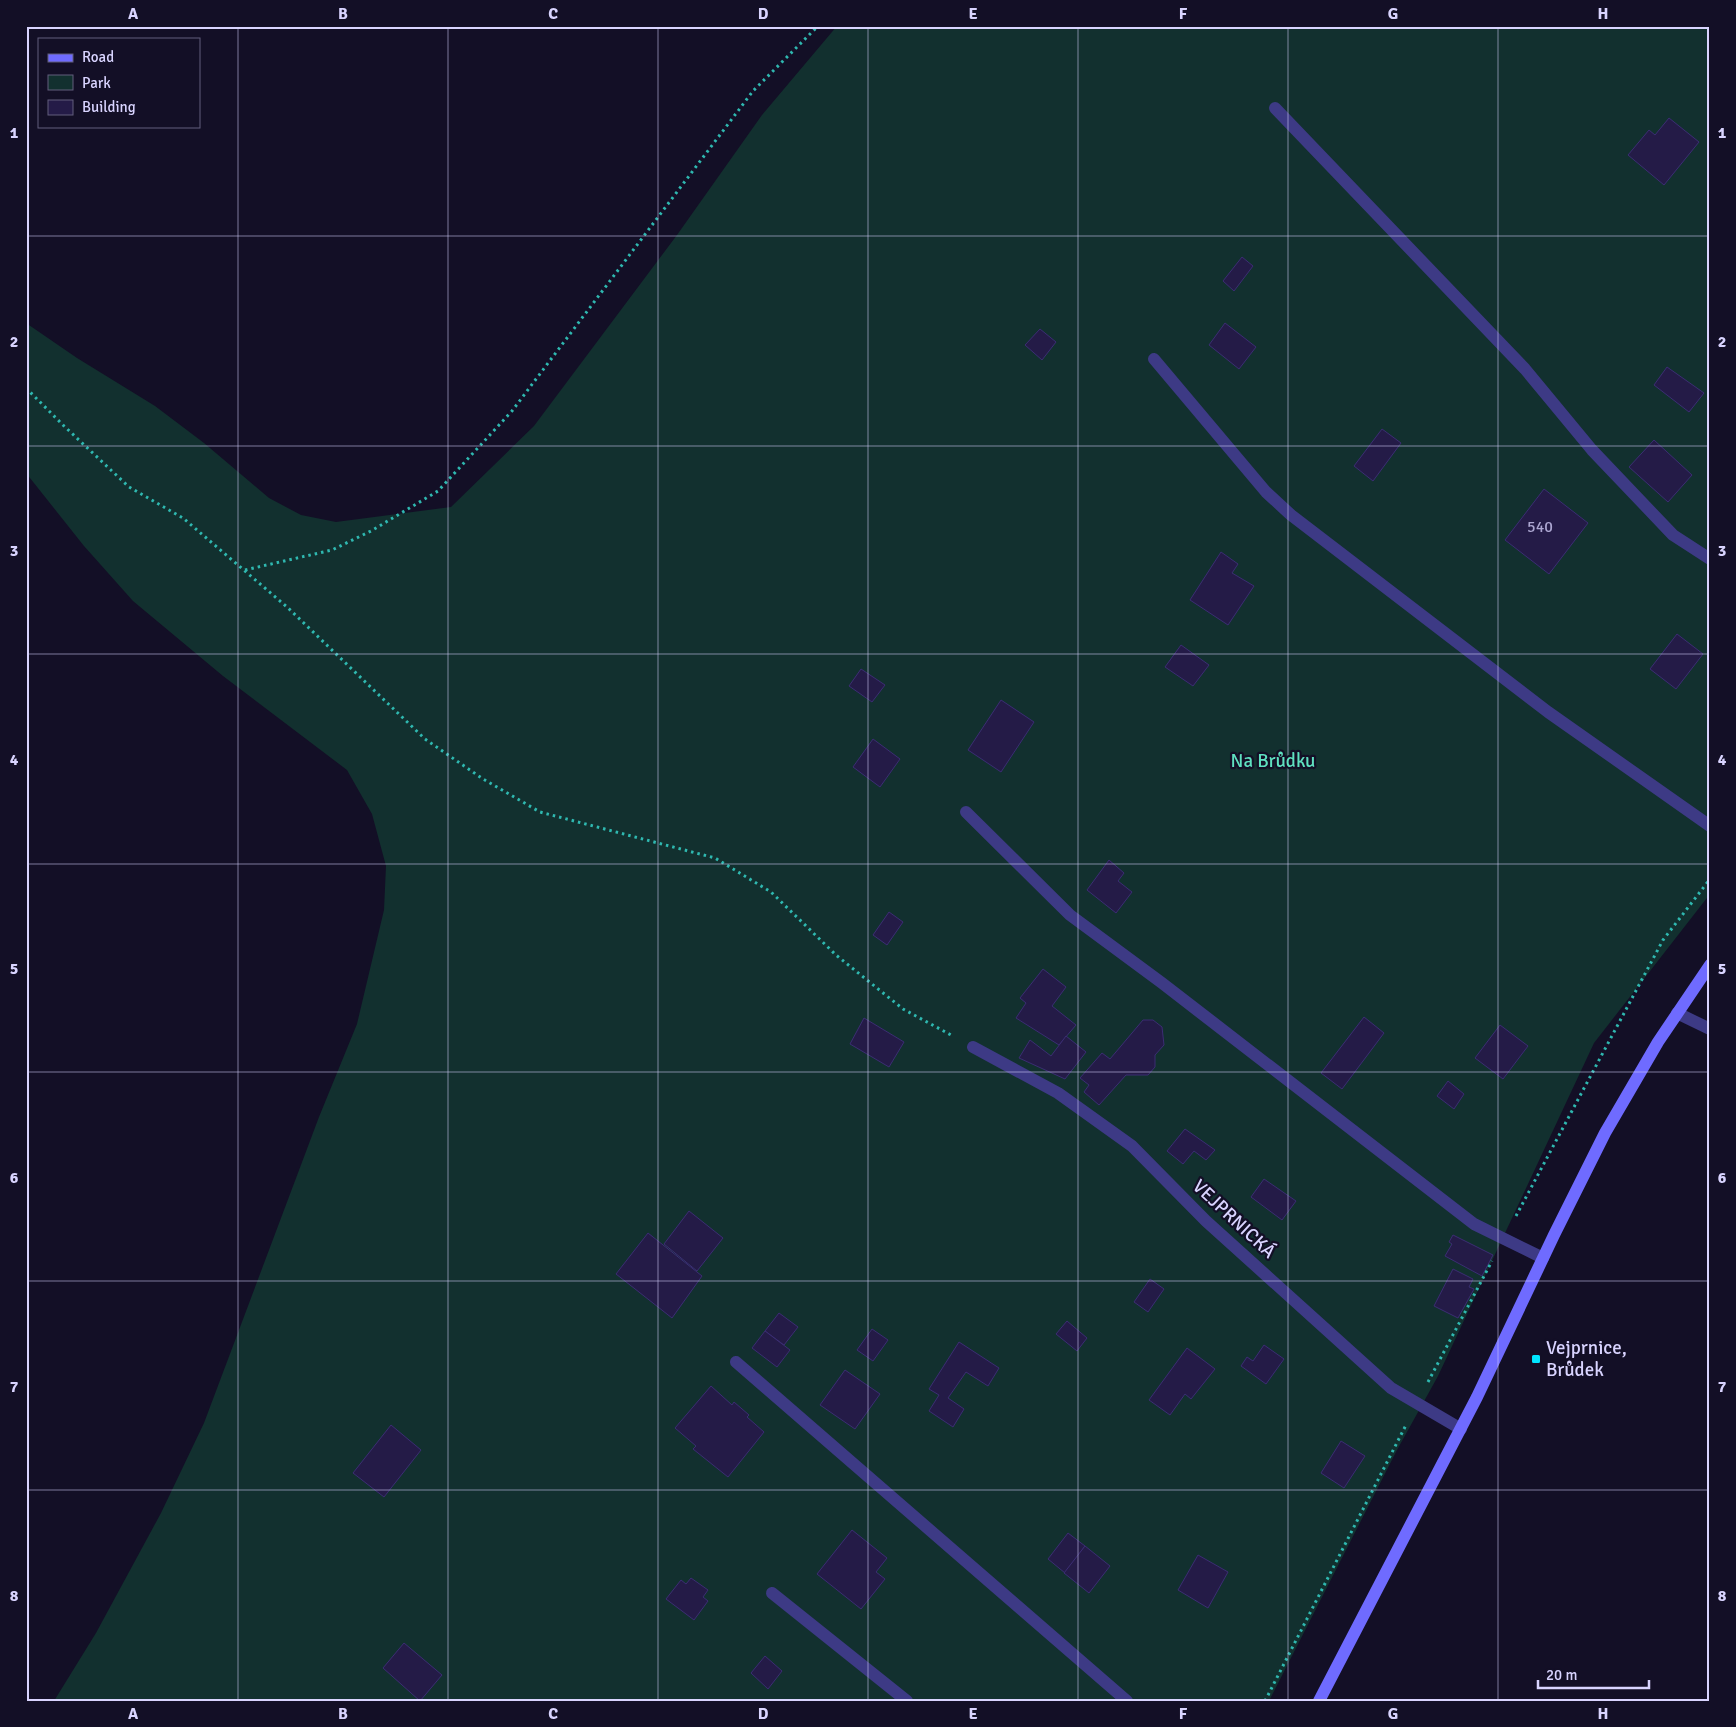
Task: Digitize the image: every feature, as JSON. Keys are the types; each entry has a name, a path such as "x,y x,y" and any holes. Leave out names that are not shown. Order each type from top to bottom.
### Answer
{"main road":[{"path":"1319,1701 1461,1429 1605,1133 1678,1013 1710,965"}],"street":[{"path":"1275,108 1525,369 1592,450 1666,528 1710,559"},
{"path":"1154,359 1266,492 1291,515 1548,712 1710,826"},
{"path":"966,812 1070,915 1162,983 1474,1224 1543,1258"},
{"path":"1678,1013 1710,1029"},
{"name":"VEJPRNICKÁ","path":"973,1047 1058,1093 1132,1146 1206,1221 1391,1388 1461,1429"},
{"path":"736,1362 1126,1701"},
{"path":"772,1594 907,1701"}],"path":[{"path":"244,570 332,550 371,531 438,491 512,411 753,91 818,26"},
{"path":"26,388 129,487 183,518 288,606 425,739 483,779 540,812 715,858 771,892 836,956 903,1009 973,1047"},
{"path":"1514,1220 1663,940 1710,879"},
{"path":"1265,1701 1417,1403 1496,1254"}],"green space":[{"name":"Na Brůdku","path":"837,26 1710,26 1710,894 1594,1043 1438,1376 1397,1450 1269,1701 54,1701 96,1633 161,1513 204,1423 319,1117 357,1024 384,910 386,866 372,814 347,770 223,676 133,601 84,546 26,473 26,323 77,358 155,406 204,443 269,498 301,515 336,522 451,507 534,426 677,235 762,115"}],"building":[{"path":"1669,118 1699,142 1664,185 1628,155 1649,130 1655,135"},
{"path":"1242,257 1253,266 1234,291 1223,281"},
{"path":"1225,323 1256,347 1239,369 1209,345"},
{"path":"1040,329 1056,342 1042,360 1025,345"},
{"path":"1667,367 1704,393 1689,412 1654,385"},
{"path":"1382,429 1401,443 1373,481 1354,466"},
{"path":"1654,440 1692,475 1668,502 1629,467"},
{"path":"1544,489 1588,523 1549,574 1505,540"},
{"path":"1221,552 1238,564 1232,573 1254,586 1228,625 1190,600"},
{"path":"1677,634 1703,654 1676,689 1650,669"},
{"path":"1181,645 1209,665 1193,686 1165,667"},
{"path":"861,669 885,685 872,702 849,686"},
{"path":"1001,700 1034,722 1001,772 968,750"},
{"path":"873,739 900,759 880,787 853,767"},
{"path":"1109,860 1124,873 1118,881 1132,892 1116,913 1087,890"},
{"path":"889,912 903,922 887,945 873,935"},
{"path":"1043,969 1066,987 1052,1006 1076,1025 1059,1045 1016,1018 1026,1003 1020,998"},
{"path":"1364,1017 1384,1033 1342,1089 1321,1073"},
{"path":"864,1018 904,1042 889,1067 850,1044"},
{"path":"1143,1020 1153,1020 1162,1027 1164,1045 1155,1055 1155,1067 1148,1075 1126,1075 1099,1105 1084,1092 1089,1085 1080,1078 1102,1053 1110,1059"},
{"path":"1500,1025 1528,1046 1503,1079 1475,1058"},
{"path":"1066,1036 1086,1052 1065,1079 1019,1058 1030,1040 1051,1056"},
{"path":"1448,1081 1464,1094 1454,1109 1437,1096"},
{"path":"1185,1129 1215,1150 1206,1160 1194,1151 1183,1164 1167,1151"},
{"path":"1264,1179 1296,1201 1282,1220 1251,1197"},
{"path":"689,1211 723,1238 697,1271 664,1244"},
{"path":"648,1233 702,1276 672,1318 616,1274"},
{"path":"1453,1235 1493,1255 1482,1276 1445,1256 1452,1244 1449,1242"},
{"path":"1453,1269 1473,1279 1469,1287 1474,1289 1458,1318 1434,1306"},
{"path":"1150,1279 1164,1289 1148,1312 1134,1302"},
{"path":"779,1313 798,1327 784,1345 765,1331"},
{"path":"1067,1321 1087,1338 1077,1351 1056,1334"},
{"path":"872,1329 888,1340 873,1361 857,1350"},
{"path":"765,1331 790,1350 777,1367 752,1348"},
{"path":"959,1342 999,1368 988,1386 966,1372 948,1398 964,1409 953,1427 929,1411 939,1395 929,1389"},
{"path":"1264,1345 1284,1359 1266,1384 1241,1366 1247,1357 1253,1361"},
{"path":"1187,1348 1215,1369 1191,1399 1185,1394 1170,1415 1149,1400"},
{"path":"845,1370 880,1394 855,1429 820,1405"},
{"path":"711,1386 732,1405 734,1402 749,1415 747,1417 764,1432 728,1477 693,1449 696,1446 675,1428"},
{"path":"391,1425 421,1450 384,1497 353,1473"},
{"path":"1341,1441 1365,1456 1344,1488 1321,1473"},
{"path":"852,1530 887,1558 876,1572 885,1579 861,1609 817,1574"},
{"path":"1068,1533 1085,1546 1065,1573 1048,1559"},
{"path":"1085,1546 1110,1566 1089,1593 1064,1573"},
{"path":"1198,1555 1228,1572 1208,1608 1178,1590"},
{"path":"691,1578 708,1590 703,1597 708,1601 694,1620 666,1599 681,1580 686,1584"},
{"path":"404,1643 442,1675 420,1701 383,1668"},
{"path":"765,1656 782,1671 768,1689 751,1673"}],"place":[{"name":"Vejprnice, Brůdek","path":"1536,1359"}]}
